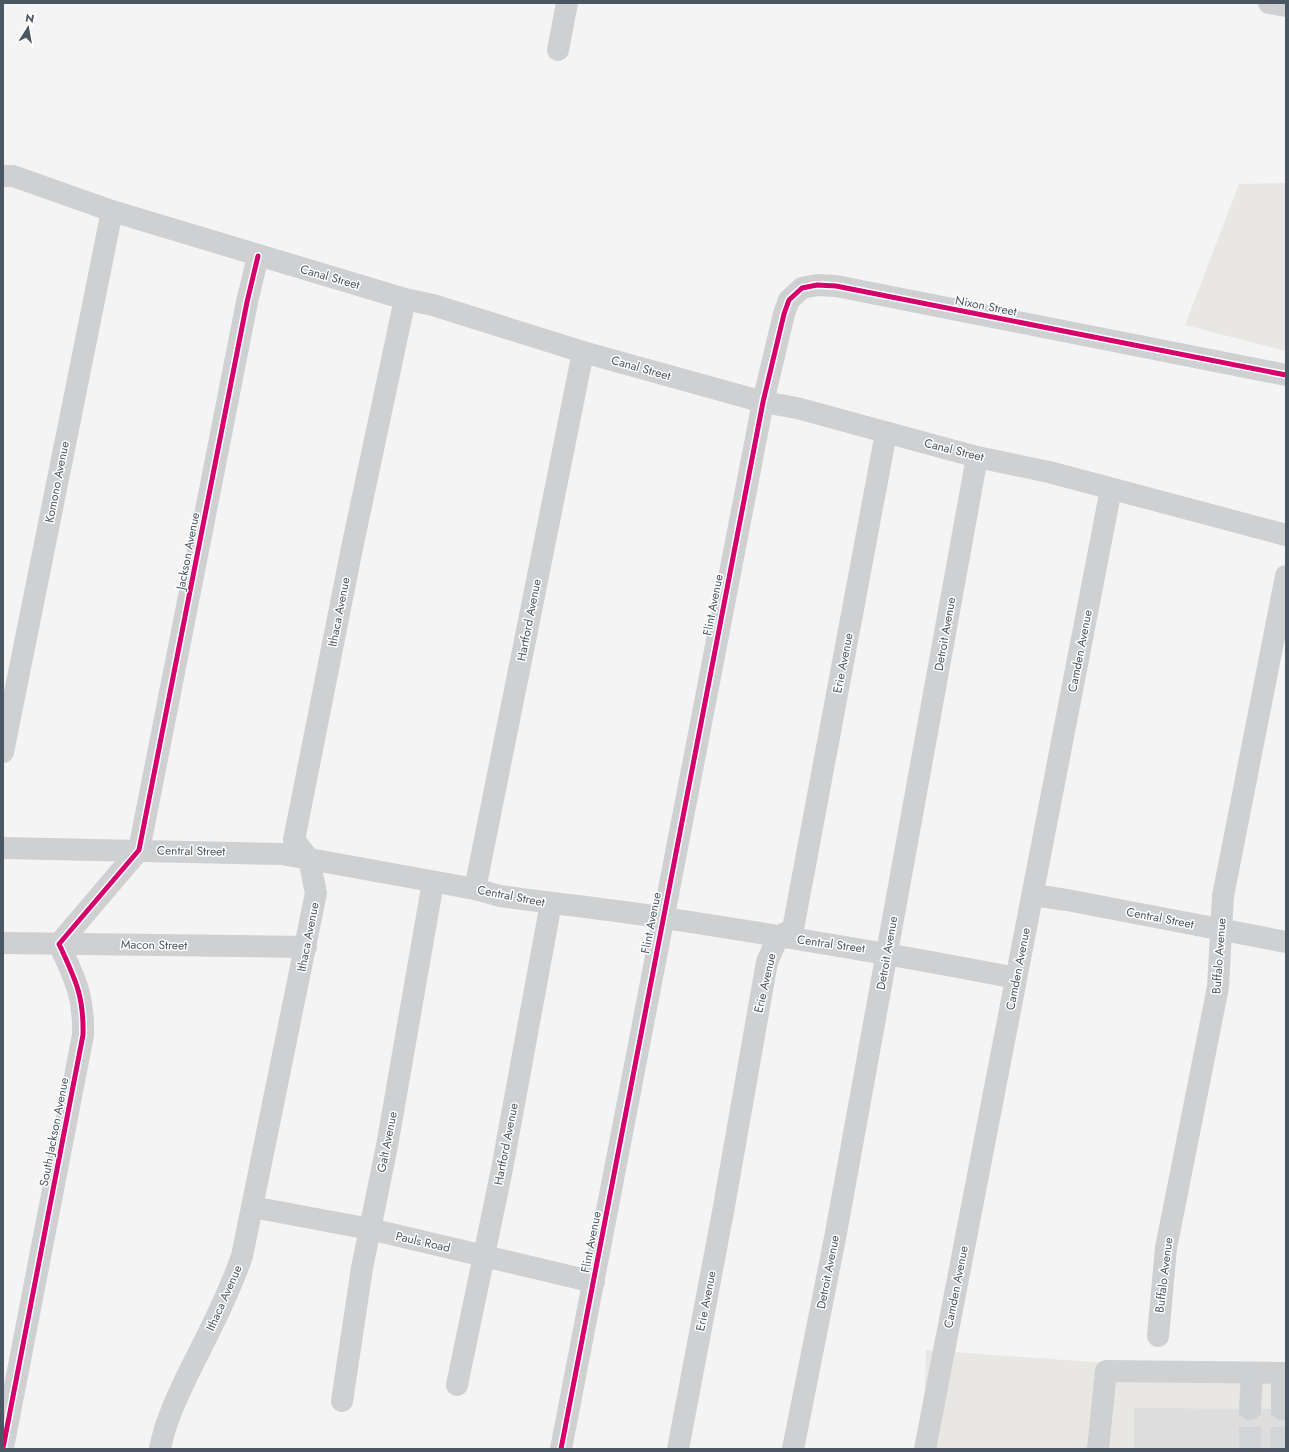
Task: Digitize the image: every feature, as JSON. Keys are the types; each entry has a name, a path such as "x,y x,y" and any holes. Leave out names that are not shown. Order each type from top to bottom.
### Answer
{"street":[{"path":"558,50 567,3"},
{"path":"1270,3 1286,6"},
{"name":"Canal Street","path":"3,176 14,176 112,211 405,299 434,305 583,352 763,402 797,408 977,457 1049,472 1286,534"},
{"name":"Komono Avenue","path":"3,752 112,211"},
{"name":"Jackson Avenue","path":"139,850 247,302 258,256"},
{"name":"Nixon Street","path":"763,402 784,314 789,300 802,288 817,285 836,286 1286,375"},
{"name":"Ithaca Avenue","path":"160,1449 163,1432 175,1402 233,1282 242,1256 316,893 309,859 294,840 352,548 405,299"},
{"name":"Hartford Avenue","path":"474,889 583,352"},
{"name":"Flint Avenue","path":"561,1449 763,402"},
{"name":"Erie Avenue","path":"678,1449 722,1219 767,962 778,937 793,929 886,433"},
{"name":"Detroit Avenue","path":"793,1449 836,1233 888,953 977,457"},
{"name":"Camden Avenue","path":"925,1449 1111,489"},
{"name":"Buffalo Avenue","path":"1158,1336 1166,1248 1218,987 1223,896 1286,576"},
{"name":"Central Street","path":"3,848 282,854 474,889 500,896 663,918 778,937 810,940 888,953 1016,978"},
{"path":"59,944 139,850"},
{"name":"Galt Avenue","path":"342,1401 370,1229 433,882"},
{"name":"Central Street","path":"1033,895 1067,900 1286,942"},
{"name":"Hartford Avenue","path":"457,1385 502,1169 552,903"},
{"name":"Macon Street","path":"3,943 306,947"},
{"name":"South Jackson Avenue","path":"3,1448 83,1035 84,1013 78,986 59,944"},
{"name":"Pauls Road","path":"252,1207 370,1229 483,1257 594,1282"},
{"path":"1098,1449 1106,1371 1284,1373 1282,1409"},
{"path":"1250,1409 1252,1373"}],"shaded area":[{"path":"1286,183 1286,351 1185,325 1239,184"},
{"path":"926,1350 1286,1376 1286,1449 923,1449"}],"building":[{"path":"1134,1408 1286,1409 1286,1449 1134,1449"}],"tunnel":[{"path":"1250,1409 1250,1449"},
{"path":"1281,1449 1282,1409"}],"cycle path":[{"path":"3,1448 83,1035 80,998 70,967 59,944 139,850 247,302 258,256"},
{"path":"561,1449 763,402 784,314 789,300 802,288 817,285 836,286 1286,375"}]}
